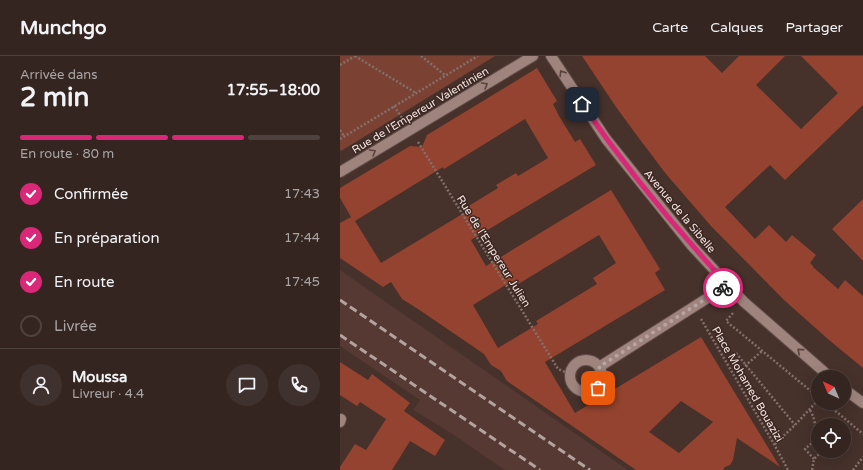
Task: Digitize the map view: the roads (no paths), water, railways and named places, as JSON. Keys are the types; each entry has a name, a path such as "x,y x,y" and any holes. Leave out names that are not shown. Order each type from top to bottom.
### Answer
{"street":[{"name":"Rue de l'Empereur Valentinien","path":"340,172 533,56"},
{"name":"Avenue de la Sibelle","path":"551,56 606,139 692,246 744,302 822,370"},
{"path":"599,367 728,285"},
{"path":"584,360 593,362 599,367 602,374 602,381 598,388 588,392 580,392 574,388 570,374 576,363 584,360"},
{"path":"851,395 863,404"}],"railway":[{"path":"340,300 590,470"},
{"path":"340,335 540,470"}]}
